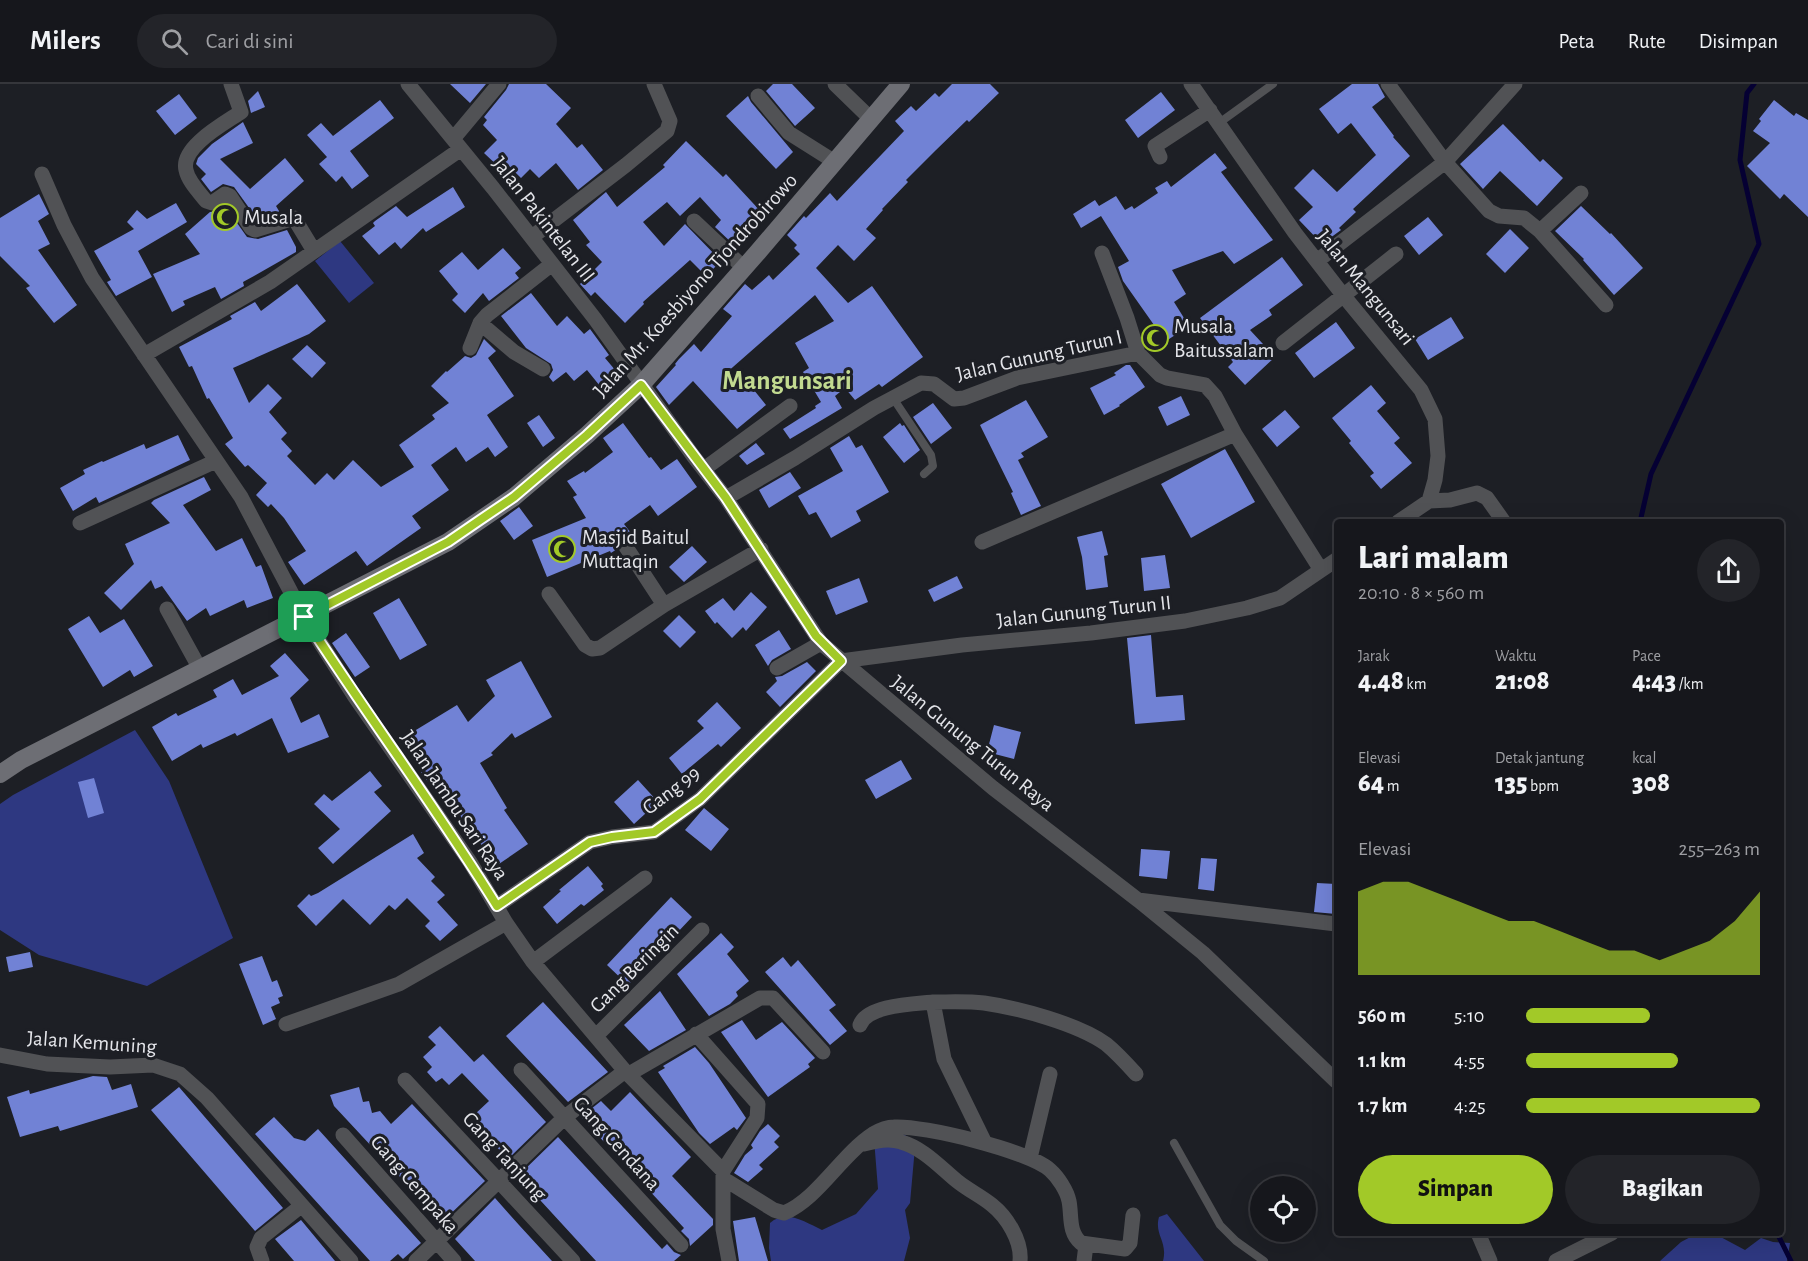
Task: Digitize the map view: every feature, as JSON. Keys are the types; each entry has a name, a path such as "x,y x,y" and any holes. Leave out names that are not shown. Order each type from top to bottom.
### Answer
{"main road":[{"name":"Jalan Mr. Koesbiyono Tjondrobirowo","path":"0,774 21,760 448,542 514,497 569,451 641,385 901,84"}],"street":[{"path":"231,84 241,112 196,144 187,157 186,173 208,203 212,203 225,194 230,196 253,230 260,230 294,218 314,251"},
{"name":"Jalan Pakintelan III","path":"408,84 532,237 595,319 641,385"},
{"path":"144,355 270,282 457,144 499,84"},
{"path":"532,237 667,131 670,121 654,84"},
{"path":"835,84 871,119"},
{"name":"Jalan Mangunsari","path":"1191,84 1317,261 1421,390 1435,419 1438,456 1430,501"},
{"path":"1388,84 1445,162 1489,211 1499,216 1524,218 1540,231 1606,305"},
{"path":"1317,261 1445,162 1515,84"},
{"path":"758,96 789,133 835,162"},
{"path":"1160,157 1155,146 1215,116"},
{"name":"Jalan Jambu Sari Raya","path":"42,174 64,225 92,278 241,497 304,617 533,962 627,1072 724,1175 774,1210 784,1212 801,1203 858,1146"},
{"path":"1540,231 1581,193"},
{"path":"694,221 744,268"},
{"path":"1102,253 1138,353"},
{"path":"1283,343 1396,254"},
{"path":"470,348 480,323 487,315 552,264"},
{"path":"480,323 514,352 543,369"},
{"name":"Jalan Gunung Turun I","path":"726,498 921,383 934,384 954,399 964,398 1017,378 1138,353 1160,375 1205,385 1215,396 1235,434 1321,570"},
{"name":"Jalan Gunung Turun Raya","path":"641,385 726,498 821,643 993,788 1203,953 1334,1079"},
{"path":"704,469 790,406"},
{"path":"982,542 1235,434"},
{"path":"80,523 216,461"},
{"path":"1403,519 1430,501 1450,500 1477,493 1487,498 1502,519"},
{"path":"626,548 664,605"},
{"path":"549,594 579,639 592,649 600,648 664,605 760,549"},
{"path":"1321,570 1334,561"},
{"name":"Jalan Gunung Turun II","path":"841,661 962,645 1091,633 1185,621 1247,608 1280,598 1321,570"},
{"path":"167,609 200,669"},
{"path":"777,668 821,643"},
{"name":"Gang 99","path":"497,906 590,842 654,832 700,799 841,661"},
{"path":"533,962 645,878"},
{"path":"1138,900 1334,924"},
{"path":"286,1024 399,984 506,923"},
{"name":"Gang Beringin","path":"596,1035 702,930"},
{"path":"416,1261 565,1117 627,1072 760,998 773,998 823,1052"},
{"path":"933,1002 944,1059 985,1143"},
{"path":"860,1025 873,1012 905,1005 933,1002 984,1003 1064,1024 1097,1038 1109,1046 1136,1074"},
{"path":"696,1034 758,1104 757,1118 724,1175 723,1229 729,1261"},
{"name":"Jalan Kemuning","path":"0,1055 47,1064 110,1067 153,1065 180,1074 207,1098 351,1261"},
{"name":"Gang Cendana","path":"521,1070 681,1245"},
{"path":"1030,1158 1050,1074"},
{"name":"Gang Tanjung","path":"405,1080 573,1261"},
{"path":"858,1146 874,1133 891,1127 906,1127 985,1143 1030,1158 1046,1166 1058,1179 1069,1201 1073,1234 1086,1245 1125,1250 1130,1243 1133,1215"},
{"name":"Gang Cempaka","path":"343,1135 454,1261"},
{"path":"858,1146 891,1140 906,1144 924,1154 999,1212 1015,1237 1021,1254 1020,1261"},
{"path":"262,1261 257,1246 261,1238 301,1206"},
{"path":"1479,1236 1487,1260"},
{"path":"1556,1261 1606,1236"},
{"path":"1084,1261 1086,1245"}],"lane":[{"path":"1215,116 1273,84"},
{"path":"893,398 932,455 933,466 924,474"},
{"path":"1174,1143 1220,1225 1236,1241 1264,1261"}],"shaded area":[{"path":"340,241 374,283 349,303 315,261"},
{"path":"135,730 169,781 233,938 147,986 39,955 0,930 0,804"},
{"path":"897,1131 912,1139 915,1147 910,1203 905,1210 910,1238 904,1261 771,1261 770,1223 776,1219 796,1218 822,1230 856,1214 878,1189 874,1139"},
{"path":"1167,1214 1204,1261 1163,1261 1164,1248 1158,1223 1159,1217"},
{"path":"1692,1236 1719,1236 1745,1250 1761,1238 1773,1242 1790,1243 1787,1261 1660,1261 1681,1242"}],"building":[{"path":"450,84 486,84 470,103"},
{"path":"509,84 546,84 571,108 556,124 577,148 582,144 603,170 578,190 556,163 539,178 530,169 521,178 506,163 501,169 484,153 497,140 483,125 487,120 484,117"},
{"path":"773,84 792,84 815,108 795,126 766,91"},
{"path":"952,84 990,84 999,93 969,122 967,120 906,180 908,182 866,229 876,238 854,261 838,245 816,268 848,303 872,286 923,357 882,387 879,384 855,400 845,388 835,396 842,408 790,439 783,429 816,408 815,406 821,402 803,372 809,368 795,343 834,321 815,295 725,374 730,380 741,374 766,405 737,429 693,381 669,405 656,387 679,359 694,344 701,352 732,316 723,309 745,284 752,290 769,275 773,280 800,254 794,248 797,245 787,235 830,193 837,201 904,131 895,121 911,106 916,111 935,93 939,97"},
{"path":"1352,84 1378,84 1385,97 1372,107 1410,156 1353,209 1356,212 1339,228 1341,230 1322,244 1299,220 1313,207 1294,188 1313,169 1337,192 1376,155 1351,123 1338,134 1319,109"},
{"path":"258,91 265,107 251,113 248,101"},
{"path":"1161,92 1175,110 1138,138 1125,120"},
{"path":"179,94 197,118 175,135 156,111"},
{"path":"748,96 793,152 776,169 726,116"},
{"path":"380,100 394,118 350,151 369,176 352,189 342,176 336,182 319,164 327,157 307,135 321,123 333,136"},
{"path":"1774,100 1794,116 1796,113 1808,120 1808,217 1784,194 1780,199 1747,166 1770,143 1753,131"},
{"path":"243,122 253,143 220,159 250,189 285,158 304,181 276,206 278,213 257,219 234,187 223,184 211,192 201,179 206,174 196,164 198,158 212,144"},
{"path":"1503,124 1540,162 1543,159 1563,178 1537,206 1500,171 1483,189 1460,164"},
{"path":"686,141 723,177 726,174 765,216 734,245 715,227 721,220 700,197 680,216 667,202 643,222 664,246 685,224 721,261 706,276 690,260 643,302 644,304 625,323 595,292 591,296 580,284 602,262 586,245 590,242 573,220 606,192 617,207 665,167 663,165"},
{"path":"1215,153 1227,168 1221,172 1273,240 1234,264 1223,251 1172,270 1186,294 1174,302 1189,326 1166,341 1168,344 1154,352 1142,333 1154,325 1123,281 1118,267 1129,261 1101,216 1081,228 1073,214 1095,200 1099,206 1116,196 1125,210 1132,206 1134,209 1158,193 1155,188 1167,181 1171,187"},
{"path":"453,187 465,207 426,232 423,228 401,249 395,242 379,255 362,236 375,226 373,223 375,221 396,206 407,217"},
{"path":"39,194 49,214 38,221 50,244 38,250 77,305 54,323 26,288 30,286 0,256 0,218"},
{"path":"176,203 187,222 138,251 152,277 116,296 107,282 111,280 94,251 134,229 127,222 137,210 147,219"},
{"path":"225,206 247,237 258,239 287,230 296,247 296,252 243,282 244,286 221,299 215,287 183,301 185,305 172,312 153,274 200,254 185,234 210,212"},
{"path":"1581,206 1611,233 1643,268 1614,295 1584,259 1555,231"},
{"path":"1428,217 1443,235 1419,255 1404,236"},
{"path":"1510,229 1529,248 1505,273 1486,254"},
{"path":"503,248 521,268 515,273 519,278 489,301 483,293 465,313 452,300 458,294 439,271 462,252 478,270"},
{"path":"1282,257 1303,285 1269,310 1272,315 1250,330 1275,357 1245,385 1228,367 1233,362 1200,318"},
{"path":"297,284 326,321 309,334 233,368 249,403 268,384 282,398 269,412 287,433 281,439 292,451 287,456 315,485 327,473 334,480 353,460 381,487 414,467 399,445 435,419 432,415 449,403 431,386 465,356 471,358 476,355 484,339 496,351 488,358 514,396 487,415 508,447 495,457 488,447 466,462 456,447 431,465 449,490 412,516 421,528 367,566 356,551 304,585 288,562 306,551 284,518 271,504 268,507 256,495 267,483 248,465 245,467 225,444 233,438 209,398 207,399 192,366 189,367 179,347 232,319 230,316 255,302 261,311"},
{"path":"531,293 557,326 567,316 584,334 590,329 609,355 605,358 621,377 604,391 587,370 574,381 566,372 553,382 549,377 553,370 551,364 526,348 501,316"},
{"path":"1451,317 1464,338 1428,360 1415,339"},
{"path":"1336,322 1355,348 1314,378 1295,353"},
{"path":"307,345 326,363 312,378 292,359"},
{"path":"1130,365 1145,387 1104,415 1090,388 1116,375 1114,373"},
{"path":"1371,385 1386,403 1377,411 1400,438 1394,443 1412,463 1381,489 1370,476 1374,473 1332,418"},
{"path":"1181,396 1190,415 1167,426 1158,407"},
{"path":"1026,400 1048,437 1021,453 1024,457 1018,460 1041,506 1021,515 1011,493 1013,492 980,425"},
{"path":"933,403 952,428 931,444 913,417"},
{"path":"1285,410 1300,427 1277,447 1262,429"},
{"path":"539,415 555,438 543,447 527,423"},
{"path":"623,423 661,470 677,459 697,487 658,516 650,505 624,524 634,537 620,539 617,549 611,553 610,551 547,577 532,540 586,518 573,497 577,495 567,481 584,471 585,473 613,452 603,438"},
{"path":"900,423 904,425 920,450 904,463 883,437"},
{"path":"178,435 190,460 99,503 96,497 73,511 60,488 85,474 83,470 144,444 146,449"},
{"path":"849,436 856,448 862,445 889,492 856,511 861,521 831,538 816,512 809,515 798,496 843,471 830,448"},
{"path":"756,443 765,454 747,465 739,456"},
{"path":"1225,449 1255,502 1191,538 1161,484"},
{"path":"790,472 801,488 769,508 759,490"},
{"path":"204,477 211,490 183,505 216,551 242,538 256,567 261,565 273,598 247,608 244,600 210,616 206,608 187,621 162,586 155,589 151,580 121,610 104,593 134,564 125,544 170,523 151,503 154,500"},
{"path":"519,507 533,526 514,540 500,521"},
{"path":"1102,531 1108,555 1104,556 1108,587 1086,590 1077,537"},
{"path":"692,546 707,562 684,582 669,567"},
{"path":"1165,555 1170,588 1144,591 1141,558"},
{"path":"957,576 963,588 934,602 928,590"},
{"path":"859,578 868,602 836,615 826,591"},
{"path":"751,592 767,607 746,631 743,627 732,638 717,622 715,624 705,611 723,598 734,611"},
{"path":"399,598 427,645 400,660 373,613"},
{"path":"679,615 696,632 680,648 663,631"},
{"path":"89,616 100,633 124,619 153,666 134,677 130,670 103,687 68,629"},
{"path":"779,630 791,649 772,660 768,666 755,645"},
{"path":"346,633 370,667 355,677 332,643"},
{"path":"1151,635 1156,697 1183,695 1185,720 1135,724 1127,638"},
{"path":"285,653 309,680 290,698 301,723 319,714 329,737 288,753 272,718 237,736 235,733 203,748 201,744 172,761 152,727 176,713 178,716 217,697 213,690 233,679 242,695 279,676 270,666"},
{"path":"521,661 552,717 515,738 512,733 491,753 493,755 480,763 507,808 504,810 528,844 496,866 455,807 434,790 421,772 431,765 411,733 457,705 468,722 495,696 486,680"},
{"path":"807,662 816,671 780,707 766,692 777,681 775,677 782,676"},
{"path":"717,702 741,728 721,747 718,744 682,774 669,758 704,728 697,721"},
{"path":"994,725 1021,732 1014,759 987,752"},
{"path":"901,760 912,779 876,799 865,780"},
{"path":"370,771 382,786 374,792 391,811 333,864 318,848 340,829 314,804 324,794 332,801"},
{"path":"94,778 104,813 88,818 78,782"},
{"path":"638,780 658,802 634,824 614,802"},
{"path":"704,808 729,829 711,851 685,830"},
{"path":"413,834 424,853 417,858 435,877 431,881 445,895 437,902 458,925 440,941 425,926 430,921 407,898 395,910 389,905 370,925 343,899 316,926 297,906 309,894 311,896 318,893"},
{"path":"1141,849 1170,851 1167,879 1139,876"},
{"path":"1201,858 1217,859 1214,891 1198,889"},
{"path":"588,866 603,884 601,886 604,890 584,906 581,904 557,924 543,907"},
{"path":"1317,883 1334,884 1334,914 1314,912"},
{"path":"671,897 692,917 628,985 607,965"},
{"path":"721,933 734,947 727,954 749,981 736,992 738,996 730,1004 709,1016 677,974"},
{"path":"30,952 33,967 9,972 6,957"},
{"path":"262,956 272,982 277,980 283,996 278,998 280,1003 271,1007 276,1019 263,1025 239,964"},
{"path":"783,957 791,967 798,960 836,1005 829,1010 847,1031 830,1045 765,972"},
{"path":"660,991 686,1030 649,1051 624,1025"},
{"path":"543,1002 608,1072 568,1102 506,1036"},
{"path":"742,1020 756,1040 782,1022 815,1058 808,1064 810,1067 768,1097 721,1032"},
{"path":"440,1026 474,1062 483,1054 546,1122 508,1159 477,1126 481,1123 474,1115 489,1101 462,1073 449,1085 442,1078 436,1082 427,1072 432,1067 423,1057 436,1045 428,1037"},
{"path":"695,1047 709,1063 746,1118 737,1130 734,1127 710,1144 699,1133 658,1072 665,1068 663,1066"},
{"path":"93,1076 107,1077 112,1090 131,1084 138,1107 60,1131 58,1126 20,1137 7,1097 29,1090 30,1094"},
{"path":"179,1087 283,1208 255,1231 151,1110"},
{"path":"359,1087 363,1102 369,1101 372,1113 380,1111 391,1124 412,1104 485,1181 442,1222 334,1106 330,1095"},
{"path":"630,1092 691,1157 672,1176 713,1219 713,1225 690,1246 689,1239 681,1231 684,1228 581,1117 601,1101 611,1111"},
{"path":"274,1117 294,1138 305,1141 318,1129 421,1243 403,1259 398,1254 390,1261 370,1261 255,1134"},
{"path":"768,1124 780,1136 774,1142 779,1147 759,1165 763,1169 748,1182 734,1173 745,1155 753,1148 751,1145 760,1131"},
{"path":"558,1137 662,1249 667,1244 674,1252 681,1255 674,1261 596,1261 518,1176"},
{"path":"495,1198 552,1261 475,1261 455,1239"},
{"path":"755,1217 768,1261 739,1261 733,1221"},
{"path":"301,1220 335,1261 294,1261 275,1239"}],"waterway":[{"path":"1641,519 1651,474 1759,244 1740,160 1747,93 1754,84"},
{"path":"1778,1236 1791,1261"}],"place":[{"name":"Musala","path":"225,217"},
{"name":"Musala Baitussalam","path":"1155,338"},
{"name":"Masjid Baitul Muttaqin","path":"562,549"}],"district":[{"name":"Mangunsari","path":"787,380"}],"route":[{"path":"641,385 726,498 821,643 841,661 700,799 654,832 590,842 497,906 470,862 355,697 304,617 448,542 514,497 641,385"}]}
